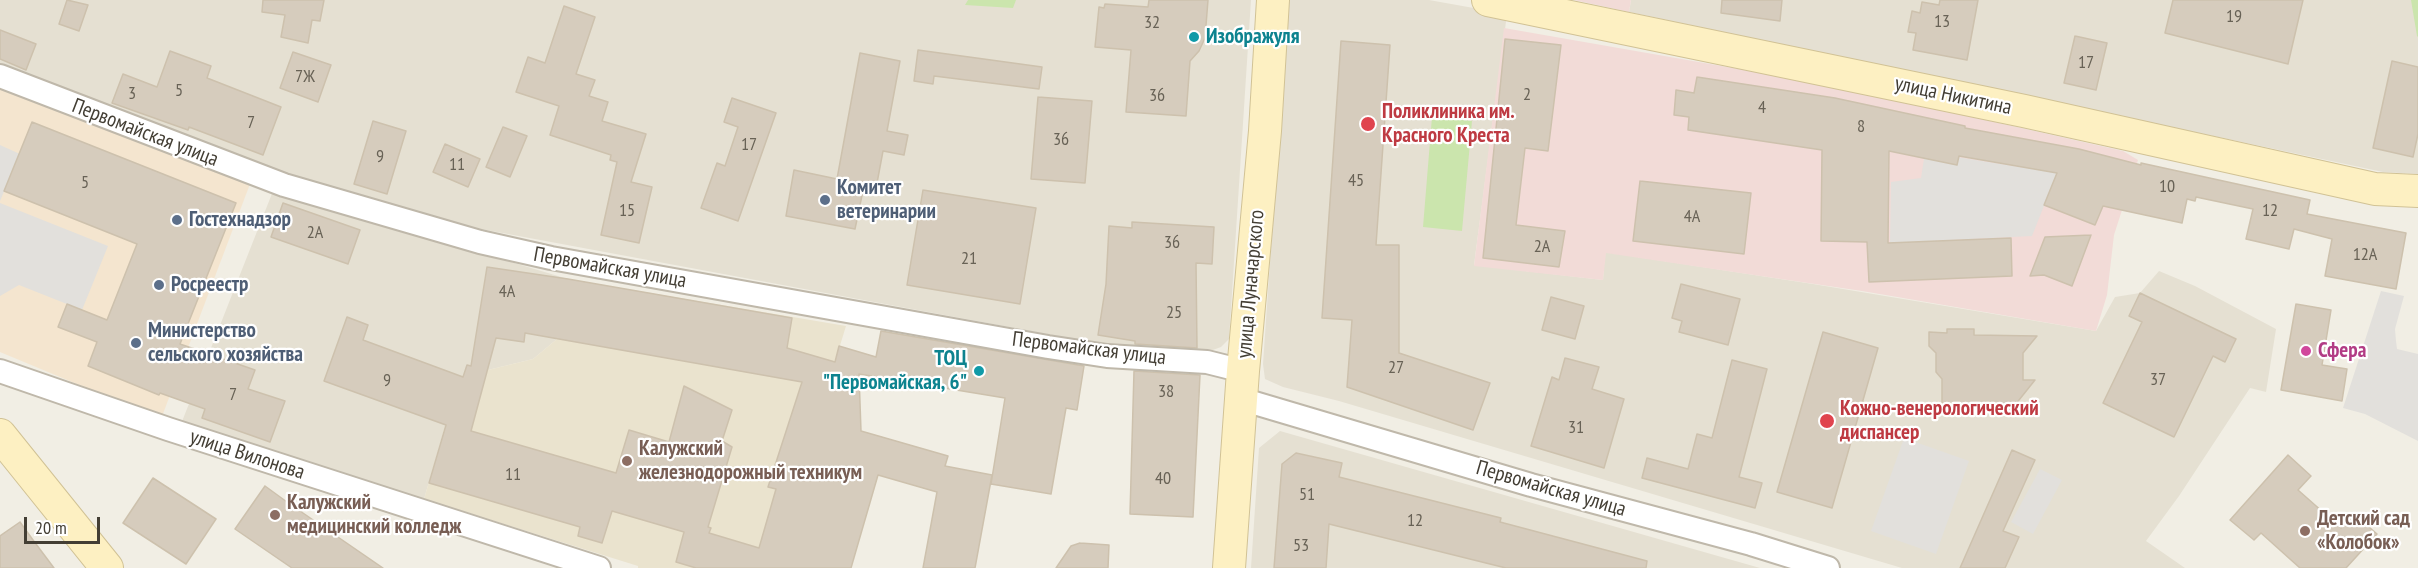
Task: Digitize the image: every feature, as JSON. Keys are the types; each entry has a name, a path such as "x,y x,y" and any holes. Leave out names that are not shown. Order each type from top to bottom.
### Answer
{"street":[{"name":"улица Луначарского","path":"1229,568 1242,385 1265,130 1273,0"},
{"name":"улица Никитина","path":"1488,0 2024,111 2375,189 2418,192"},
{"name":"Первомайская улица","path":"0,76 284,185 480,242 562,261 1048,347 1107,356 1207,362 1242,385 1531,485 1751,544 1827,568"},
{"name":"улица Вилонова","path":"0,371 168,429 599,568"},
{"path":"0,435 107,568"}],"shaded area":[{"path":"0,0 1251,0 1229,339 1221,347 1199,355 1095,343 454,224 285,179 0,69"},
{"path":"1288,0 1429,0 1507,14 1474,265 1603,280 1605,252 2096,331 2115,297 2140,293 2159,271 2195,286 2276,329 2266,392 2250,388 2179,496 2146,541 2185,568 1902,568 1339,401 1283,387 1265,379 1263,364"},
{"path":"1574,0 1631,0 1629,12"},
{"path":"1631,0 2418,0 2418,174 2383,172 1629,12"},
{"path":"1504,28 1836,86 2123,151 2138,160 2114,235 2107,295 2096,331 1862,291 1606,253 1603,280 1474,266"},
{"path":"0,83 250,184 161,419 0,352"},
{"path":"0,145 20,154 0,201"},
{"path":"1925,152 2057,173 2032,236 1890,243 1891,182 1921,178"},
{"path":"273,191 568,279 557,339 533,359 488,370 467,365 446,423 424,499 181,424"},
{"path":"0,203 108,246 82,310 19,285 0,296"},
{"name":"Калужский железнодорожный техникум","path":"568,279 846,326 822,404 850,568 638,568 638,566 424,499 446,423 467,365 488,370 533,359 557,339"},
{"path":"2381,291 2404,296 2395,329 2396,341 2397,349 2418,354 2418,441 2365,414 2343,408"},
{"path":"1280,431 1760,568 1251,568 1259,448"},
{"path":"1904,438 1969,461 1936,554 1871,531"},
{"path":"2040,469 2062,480 2033,534 2011,522"}],"green space":[{"path":"968,0 1016,0 1013,8 965,5"},
{"path":"2411,0 2418,0 2418,37 2417,36"},
{"path":"1432,117 1472,121 1462,231 1423,227"}],"building":[{"path":"67,0 88,5 79,31 59,24"},
{"path":"263,0 324,0 320,21 312,20 308,43 281,37 285,15 262,12"},
{"path":"1149,0 1208,0 1205,38 1199,51 1190,61 1186,116 1126,112 1131,50 1095,47 1099,7 1104,8 1105,4 1148,7"},
{"path":"1722,0 1782,0 1780,21 1721,13"},
{"path":"1940,0 1978,0 1967,60 1913,50 1916,33 1908,32 1912,11 1920,13 1922,2 1939,5"},
{"path":"2173,0 2303,0 2288,64 2165,33"},
{"path":"564,6 595,17 576,74 595,80 589,96 608,102 602,121 646,134 631,182 652,187 639,243 601,235 617,162 610,160 611,155 550,135 559,106 516,92 528,57 545,63"},
{"path":"0,30 36,44 26,70 0,59"},
{"path":"2075,36 2107,43 2096,90 2064,83"},
{"path":"1505,39 1561,45 1548,151 1525,148 1516,225 1565,231 1559,267 1483,258"},
{"path":"1341,41 1390,45 1376,245 1399,245 1399,353 1490,383 1473,430 1347,387 1352,320 1322,318"},
{"path":"918,50 1042,67 1039,89 934,76 933,84 914,81"},
{"path":"170,51 211,66 207,78 281,107 263,155 189,127 188,130 112,103 123,74 157,87"},
{"path":"293,52 331,65 318,102 280,88"},
{"path":"860,53 900,61 887,131 908,135 904,155 883,151 877,183 865,181 855,229 786,216 794,170 837,179"},
{"path":"2392,61 2418,67 2418,134 2413,157 2373,148"},
{"path":"1697,77 1835,98 1965,126 1965,128 2079,149 2141,165 2141,163 2310,200 2307,214 2406,233 2396,289 2325,276 2332,239 2294,229 2289,249 2246,239 2253,209 2196,197 2195,201 2187,199 2182,223 2103,206 2095,225 2044,205 2057,173 1959,156 1957,165 1889,151 1888,243 2011,238 2012,276 1869,282 1867,242 1821,241 1822,150 1688,130 1689,117 1674,115 1676,90 1694,93"},
{"path":"1038,97 1092,101 1085,183 1031,179"},
{"path":"732,98 776,113 738,221 701,208 717,163 725,166 738,127 724,122"},
{"path":"373,121 406,131 387,194 354,184"},
{"path":"32,122 236,203 180,344 255,370 248,389 285,401 270,442 202,418 205,409 160,393 159,395 88,366 97,342 58,327 67,304 107,320 137,244 4,191"},
{"path":"503,127 527,136 510,177 486,167"},
{"path":"445,144 480,159 468,187 433,172"},
{"path":"1640,181 1751,193 1744,254 1633,241"},
{"path":"923,190 1036,208 1020,304 907,285"},
{"path":"283,203 360,230 348,264 271,237"},
{"path":"1132,222 1214,227 1212,264 1196,263 1197,348 1135,344 1135,341 1098,335 1106,284 1109,226 1132,228"},
{"path":"2091,235 2072,286 2044,275 2030,276 2045,237"},
{"path":"487,267 792,318 787,348 835,362 839,346 876,357 881,331 1084,366 1077,410 1066,408 1051,494 991,484 1005,398 859,374 861,431 948,456 945,466 992,475 975,568 923,568 937,492 878,475 851,568 696,568 676,562 684,532 612,511 602,543 578,536 580,527 429,483 446,425 324,381 347,317 368,325 363,340 463,377 467,365 471,366","holes":["525,333 802,382 768,487 776,489 759,548 709,533 711,528 708,527 732,447 722,441 732,410 684,386 669,442 629,430 616,473 471,431 496,338 524,342"]},
{"path":"1681,284 1740,299 1728,345 1679,332 1682,321 1672,318"},
{"path":"2140,293 2236,339 2225,362 2213,356 2174,437 2103,403 2142,322 2129,316"},
{"path":"1551,297 1584,306 1575,339 1542,330"},
{"path":"2296,304 2331,310 2322,365 2347,369 2342,401 2281,390"},
{"path":"1947,329 1974,329 1974,335 2037,336 2023,353 2023,380 2035,380 2011,410 1942,410 1942,379 1936,372 1936,353 1929,346 1929,332 1947,333"},
{"name":"Кожно-венерологический диспансер","path":"1823,332 1878,348 1832,508 1777,492"},
{"path":"1565,358 1599,367 1592,389 1624,399 1604,468 1531,446 1552,377 1559,380"},
{"path":"1732,360 1767,369 1739,477 1762,483 1755,508 1642,478 1647,458 1688,469 1697,434 1712,438"},
{"path":"1134,371 1200,375 1193,517 1130,514"},
{"path":"2012,450 2035,460 2003,531 2019,537 2005,568 1960,568"},
{"path":"1296,453 1342,463 1339,477 1501,518 1500,522 1647,561 1646,568 1506,568 1329,524 1326,568 1274,568 1282,464"},
{"path":"2288,455 2311,476 2298,490 2341,528 2354,514 2377,534 2346,568 2300,568 2261,533 2254,540 2230,520"},
{"path":"153,478 216,519 186,564 123,523"},
{"name":"Калужский медицинский колледж","path":"265,486 383,568 292,568 235,529"},
{"path":"20,522 54,568 0,568 0,536"},
{"path":"1080,543 1109,545 1108,568 1056,568 1071,546"}],"place":[{"name":"Изображуля","path":"1194,37"},
{"name":"Поликлиника им. Красного Креста","path":"1368,124"},
{"name":"Комитет ветеринарии","path":"825,200"},
{"name":"Гостехнадзор","path":"177,220"},
{"name":"Росреестр","path":"159,285"},
{"name":"Министерство сельского хозяйства","path":"136,343"},
{"name":"Сфера","path":"2306,351"},
{"name":"ТОЦ \"Первомайская, 6\"","path":"979,371"},
{"name":"Кожно-венерологический диспансер","path":"1827,421"},
{"name":"Калужский железнодорожный техникум","path":"627,461"},
{"name":"Калужский медицинский колледж","path":"275,515"},
{"name":"Детский сад «Колобок»","path":"2305,531"}]}
